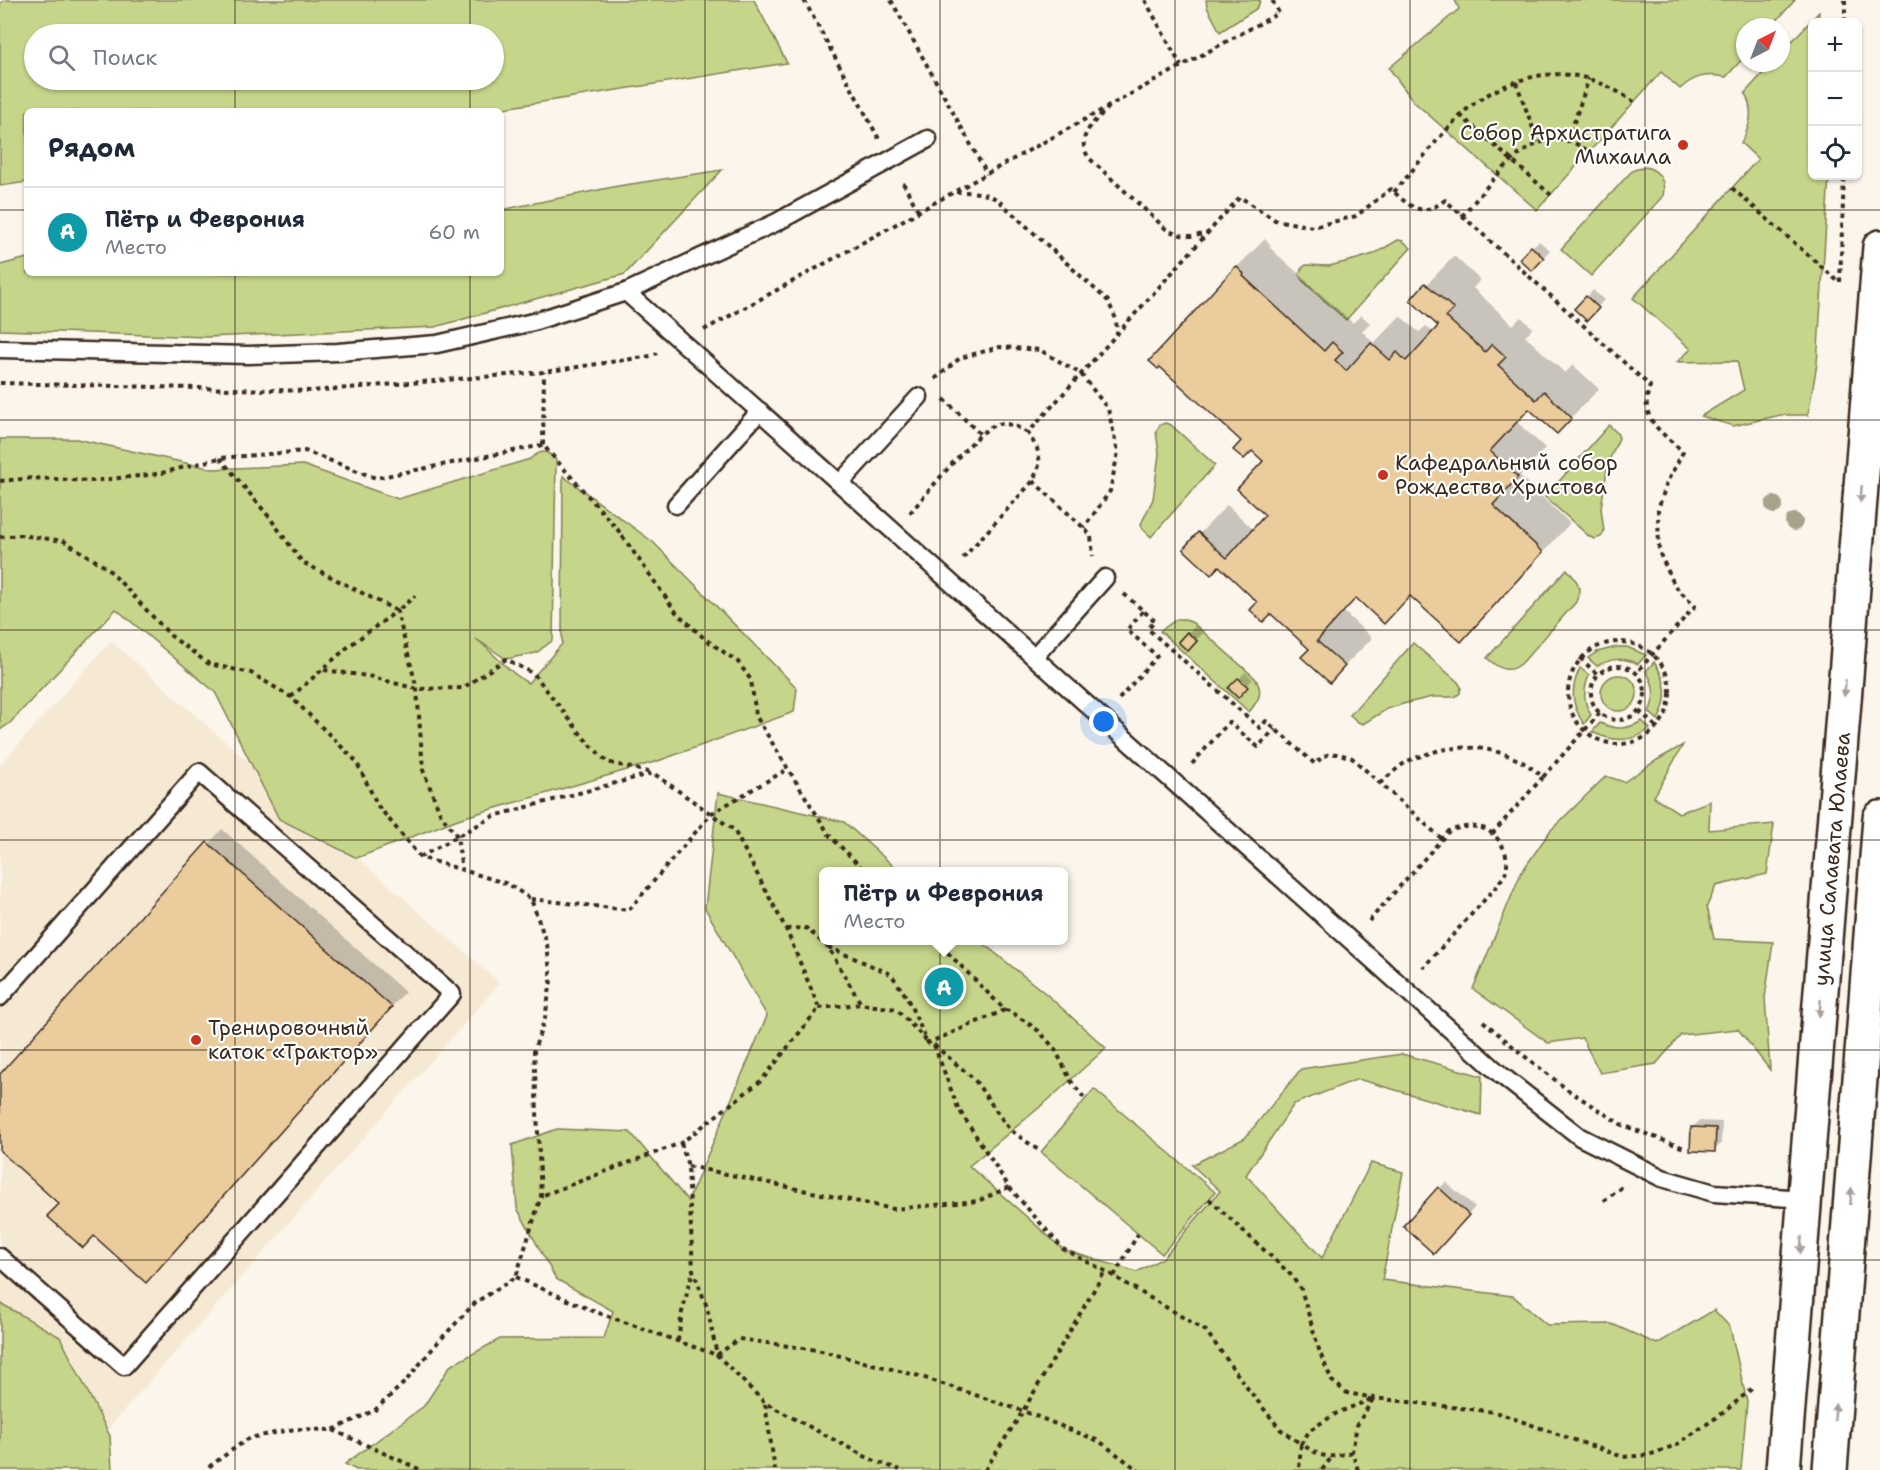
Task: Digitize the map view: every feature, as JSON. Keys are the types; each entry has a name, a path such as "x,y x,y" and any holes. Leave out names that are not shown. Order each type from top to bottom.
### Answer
{"main road":[{"name":"улица Салавата Юлаева","path":"1783,1470 1880,247"},
{"path":"1830,1470 1880,818"}],"lane":[{"path":"0,349 248,355 338,352 437,344 533,322 626,292 777,222 927,139"},
{"path":"626,292 1501,1075 1580,1137 1662,1178 1714,1193 1805,1199"},
{"path":"840,483 924,391"},
{"path":"676,505 760,411"},
{"path":"1034,657 1106,578"},
{"path":"0,997 199,772 452,994 124,1366 0,1257"}],"path":[{"path":"804,0 919,212"},
{"path":"891,0 987,174"},
{"path":"1145,0 1181,66"},
{"path":"1845,0 1845,18"},
{"path":"1394,192 1460,115 1496,90 1515,82 1534,76 1568,74 1589,78 1634,102"},
{"path":"1568,140 1589,78"},
{"path":"1515,82 1538,142"},
{"path":"1114,103 1093,122 1086,133 1084,152 1166,229 1175,234 1192,237 1208,232"},
{"path":"1460,115 1551,195"},
{"path":"1462,216 1521,152 1538,142 1568,140 1589,152"},
{"path":"1732,188 1840,283"},
{"path":"1028,433 1240,197 1275,220 1313,227 1356,216 1390,189 1411,207 1423,210 1434,209 1445,200 1650,386 1646,398 1647,412 1655,424 1683,452 1668,480 1658,509 1659,552 1675,586 1695,606 1637,672"},
{"path":"955,192 978,193 999,201 1108,301 1116,319 1117,334"},
{"path":"980,434 924,391 960,358 1000,347 1040,350 1081,374 1108,409 1118,452 1110,491 1084,528 1033,481"},
{"path":"544,372 543,445 618,530 675,612 705,639 738,662 751,680 756,716 830,836 861,867"},
{"path":"910,514 980,434 996,424 1013,424 1028,433 1037,448 1040,463 1033,481 961,560"},
{"path":"0,481 33,478 92,481 158,474 219,458 304,451 376,478 543,445"},
{"path":"219,458 270,518 302,562 397,611 417,689 423,770 441,815 457,836 462,870"},
{"path":"0,537 20,535 64,541 107,568 171,636 209,664 251,673 291,697 356,761 378,806 420,857 508,884 531,899 629,910 712,813 788,769"},
{"path":"1106,578 1155,621 1148,628 1260,728 1266,721 1315,765 1323,756 1333,753 1352,758 1441,838"},
{"path":"291,697 349,646 415,596"},
{"path":"1119,700 1157,656 1127,630 1143,611"},
{"path":"1624,641 1640,645 1653,655 1664,667 1670,682 1670,698 1666,714 1657,727 1644,737 1629,743 1613,744 1598,740 1584,730 1574,718 1568,703 1568,687 1572,672 1580,658 1593,648 1608,642 1624,641"},
{"path":"1580,658 1598,675"},
{"path":"323,670 368,676 417,689 463,688 506,659 534,674 584,738 607,762 653,773 734,830 786,929 819,1008"},
{"path":"1617,666 1627,667 1637,672 1646,691 1639,711 1630,718 1620,721 1609,719 1600,713 1594,705 1591,694 1598,675 1607,668 1617,666"},
{"path":"1639,711 1657,727"},
{"path":"1492,834 1600,713"},
{"path":"1192,764 1229,722 1258,747 1275,729"},
{"path":"1380,783 1408,761 1432,752 1459,747 1489,749 1520,760 1543,777"},
{"path":"420,857 494,816 653,773"},
{"path":"1369,921 1449,831 1459,827 1474,827 1492,834 1501,844 1507,856 1505,873 1497,886 1423,968"},
{"path":"333,1430 375,1410 405,1382 438,1342 476,1302 516,1277 540,1196 534,1050 545,1018 551,981 547,944 531,899"},
{"path":"786,929 806,928 819,940"},
{"path":"825,945 861,1004"},
{"path":"940,945 1005,1010 1039,1031 1055,1049 1071,1081 1086,1099"},
{"path":"828,948 891,974 906,996 928,1043"},
{"path":"540,1196 681,1143 762,1080 819,1008 861,1004 896,1009 928,1043 934,1045 974,1079 1009,1129 1041,1152"},
{"path":"928,1043 1005,1010"},
{"path":"934,1045 958,1108 1009,1187 1063,1249 1114,1276 1206,1331 1280,1429 1301,1444 1317,1454 1331,1458 1352,1452"},
{"path":"678,1341 682,1312 693,1270 688,1166 681,1143"},
{"path":"688,1166 893,1209 978,1201 1009,1187"},
{"path":"1209,1199 1290,1274 1301,1289 1320,1353 1332,1381 1347,1393 1495,1412 1623,1457 1649,1455 1676,1445 1723,1413 1755,1386"},
{"path":"1114,1276 1138,1234"},
{"path":"693,1270 708,1307 717,1355"},
{"path":"985,1470 1023,1411 1105,1271"},
{"path":"516,1277 593,1311 717,1355 765,1403 870,1459 900,1470"},
{"path":"717,1355 739,1339 818,1350 919,1376 1023,1411 1099,1441 1138,1470"},
{"path":"1299,1470 1301,1444 1310,1430 1337,1413 1374,1398"},
{"path":"1358,1470 1352,1452 1357,1425 1374,1398"},
{"path":"765,1403 775,1470"},
{"path":"208,1470 210,1466 249,1438 296,1429 333,1430 421,1470"},
{"path":"1322,1470 1331,1458"}],"shaded area":[{"path":"111,641 500,983 78,1463 0,1386 0,765"}],"green space":[{"path":"6,0 754,0 787,63 504,108 24,108 24,182 0,186 0,3"},
{"path":"1206,0 1260,0 1256,9 1220,32 1207,7"},
{"path":"1455,0 1795,0 1779,18 1736,18 1736,66 1726,77 1713,75 1701,77 1690,81 1680,89 1661,72 1537,210 1414,102 1389,68 1459,9"},
{"path":"1808,24 1808,180 1829,180 1817,364 1808,415 1781,415 1733,426 1701,416 1744,390 1737,361 1677,362 1691,349 1633,298 1758,159 1741,143 1750,118 1750,106 1745,93 1764,72 1790,72 1790,43"},
{"path":"1646,167 1655,171 1661,178 1664,186 1663,196 1591,276 1561,249 1629,174"},
{"path":"722,170 625,274 435,327 208,337 0,330 0,265 24,259 24,276 504,276 504,209 618,186"},
{"path":"1398,240 1411,248 1346,320 1302,280 1301,269 1306,265 1329,266 1357,259 1374,254"},
{"path":"1165,423 1171,425 1215,465 1151,537 1141,524 1153,499 1159,454 1156,431 1160,425"},
{"path":"1609,425 1619,438 1608,463 1601,508 1604,532 1601,537 1595,539 1545,497"},
{"path":"0,439 77,439 213,469 303,465 398,499 530,459 540,452 546,452 556,460 553,640 536,653 506,659 476,639 513,673 528,683 562,644 563,476 653,542 797,688 794,712 658,761 458,819 357,858 279,819 215,692 116,609 10,723 0,730"},
{"path":"1567,569 1578,584 1579,592 1576,602 1521,664 1512,669 1504,669 1491,662 1487,658"},
{"path":"1177,619 1193,623 1255,678 1260,692 1249,712 1160,631"},
{"path":"1413,643 1458,682 1461,687 1460,693 1455,697 1432,697 1403,704 1387,709 1363,724 1358,722 1350,715"},
{"path":"1627,647 1646,655 1638,664 1618,659 1597,666 1588,658 1597,652"},
{"path":"1654,662 1659,669 1665,691 1664,705 1658,720 1649,712 1654,691 1646,671"},
{"path":"1580,668 1589,675 1585,696 1591,715 1584,724 1576,710 1573,697"},
{"path":"1619,675 1632,680 1637,693 1632,706 1619,711 1606,706 1601,693 1606,680"},
{"path":"1642,721 1650,729 1629,739 1607,738 1592,732 1600,723 1621,728"},
{"path":"1683,745 1654,797 1679,813 1710,801 1709,830 1774,824 1767,874 1716,886 1707,906 1714,939 1773,942 1765,998 1770,1070 1738,1029 1681,1035 1656,1064 1600,1073 1582,1038 1548,1043 1473,989 1521,873 1550,831 1606,776 1624,782"},
{"path":"718,793 844,822 895,867 819,867 819,945 985,945 1045,993 1106,1048 969,1166 1064,1250 1137,1272 1163,1258 1220,1191 1192,1165 1245,1138 1301,1069 1402,1054 1482,1076 1481,1115 1358,1079 1294,1104 1246,1175 1322,1258 1371,1163 1403,1172 1382,1280 1513,1296 1547,1325 1612,1324 1657,1344 1714,1310 1730,1327 1747,1402 1741,1470 356,1470 345,1464 424,1406 450,1366 500,1339 604,1338 613,1311 556,1279 517,1208 512,1145 557,1129 630,1132 688,1201 767,1016 705,908"},
{"path":"1094,1089 1215,1192 1162,1254 1041,1152"},
{"path":"0,1303 60,1337 110,1436 112,1470 0,1470"}],"building":[{"path":"1531,246 1544,258 1532,271 1519,259"},
{"name":"Кафедральный собор Рождества Христова","path":"1236,266 1244,274 1243,276 1324,351 1332,342 1343,352 1335,360 1346,371 1371,343 1390,360 1397,352 1406,361 1438,326 1410,300 1425,283 1454,309 1446,317 1485,352 1492,344 1506,357 1498,365 1536,400 1544,391 1572,418 1557,434 1529,409 1490,451 1518,477 1493,505 1543,552 1461,642 1410,596 1384,624 1356,598 1317,641 1345,666 1330,683 1301,657 1309,649 1271,614 1263,622 1250,610 1257,602 1219,566 1211,575 1183,549 1198,532 1227,558 1265,515 1237,489 1263,461 1252,451 1244,459 1233,450 1241,441 1160,367 1158,369 1149,361"},
{"path":"1586,296 1599,308 1587,321 1574,309"},
{"path":"1187,632 1197,641 1188,651 1178,642"},
{"path":"1187,632 1197,641 1188,651 1178,642"},
{"path":"1238,678 1248,687 1238,698 1228,688"},
{"name":"Тренировочный каток «Трактор»","path":"207,842 392,1007 146,1283 94,1236 83,1248 47,1216 59,1204 0,1151 0,1074"},
{"path":"1691,1127 1716,1128 1715,1152 1690,1151"},
{"path":"1438,1187 1469,1215 1434,1254 1403,1226"}],"place":[{"name":"Собор Архистратига Михаила","path":"1683,145"},
{"name":"Кафедральный собор Рождества Христова","path":"1383,475"},
{"name":"Пётр и Феврония","path":"944,987"},
{"name":"Тренировочный каток «Трактор»","path":"196,1040"}]}
